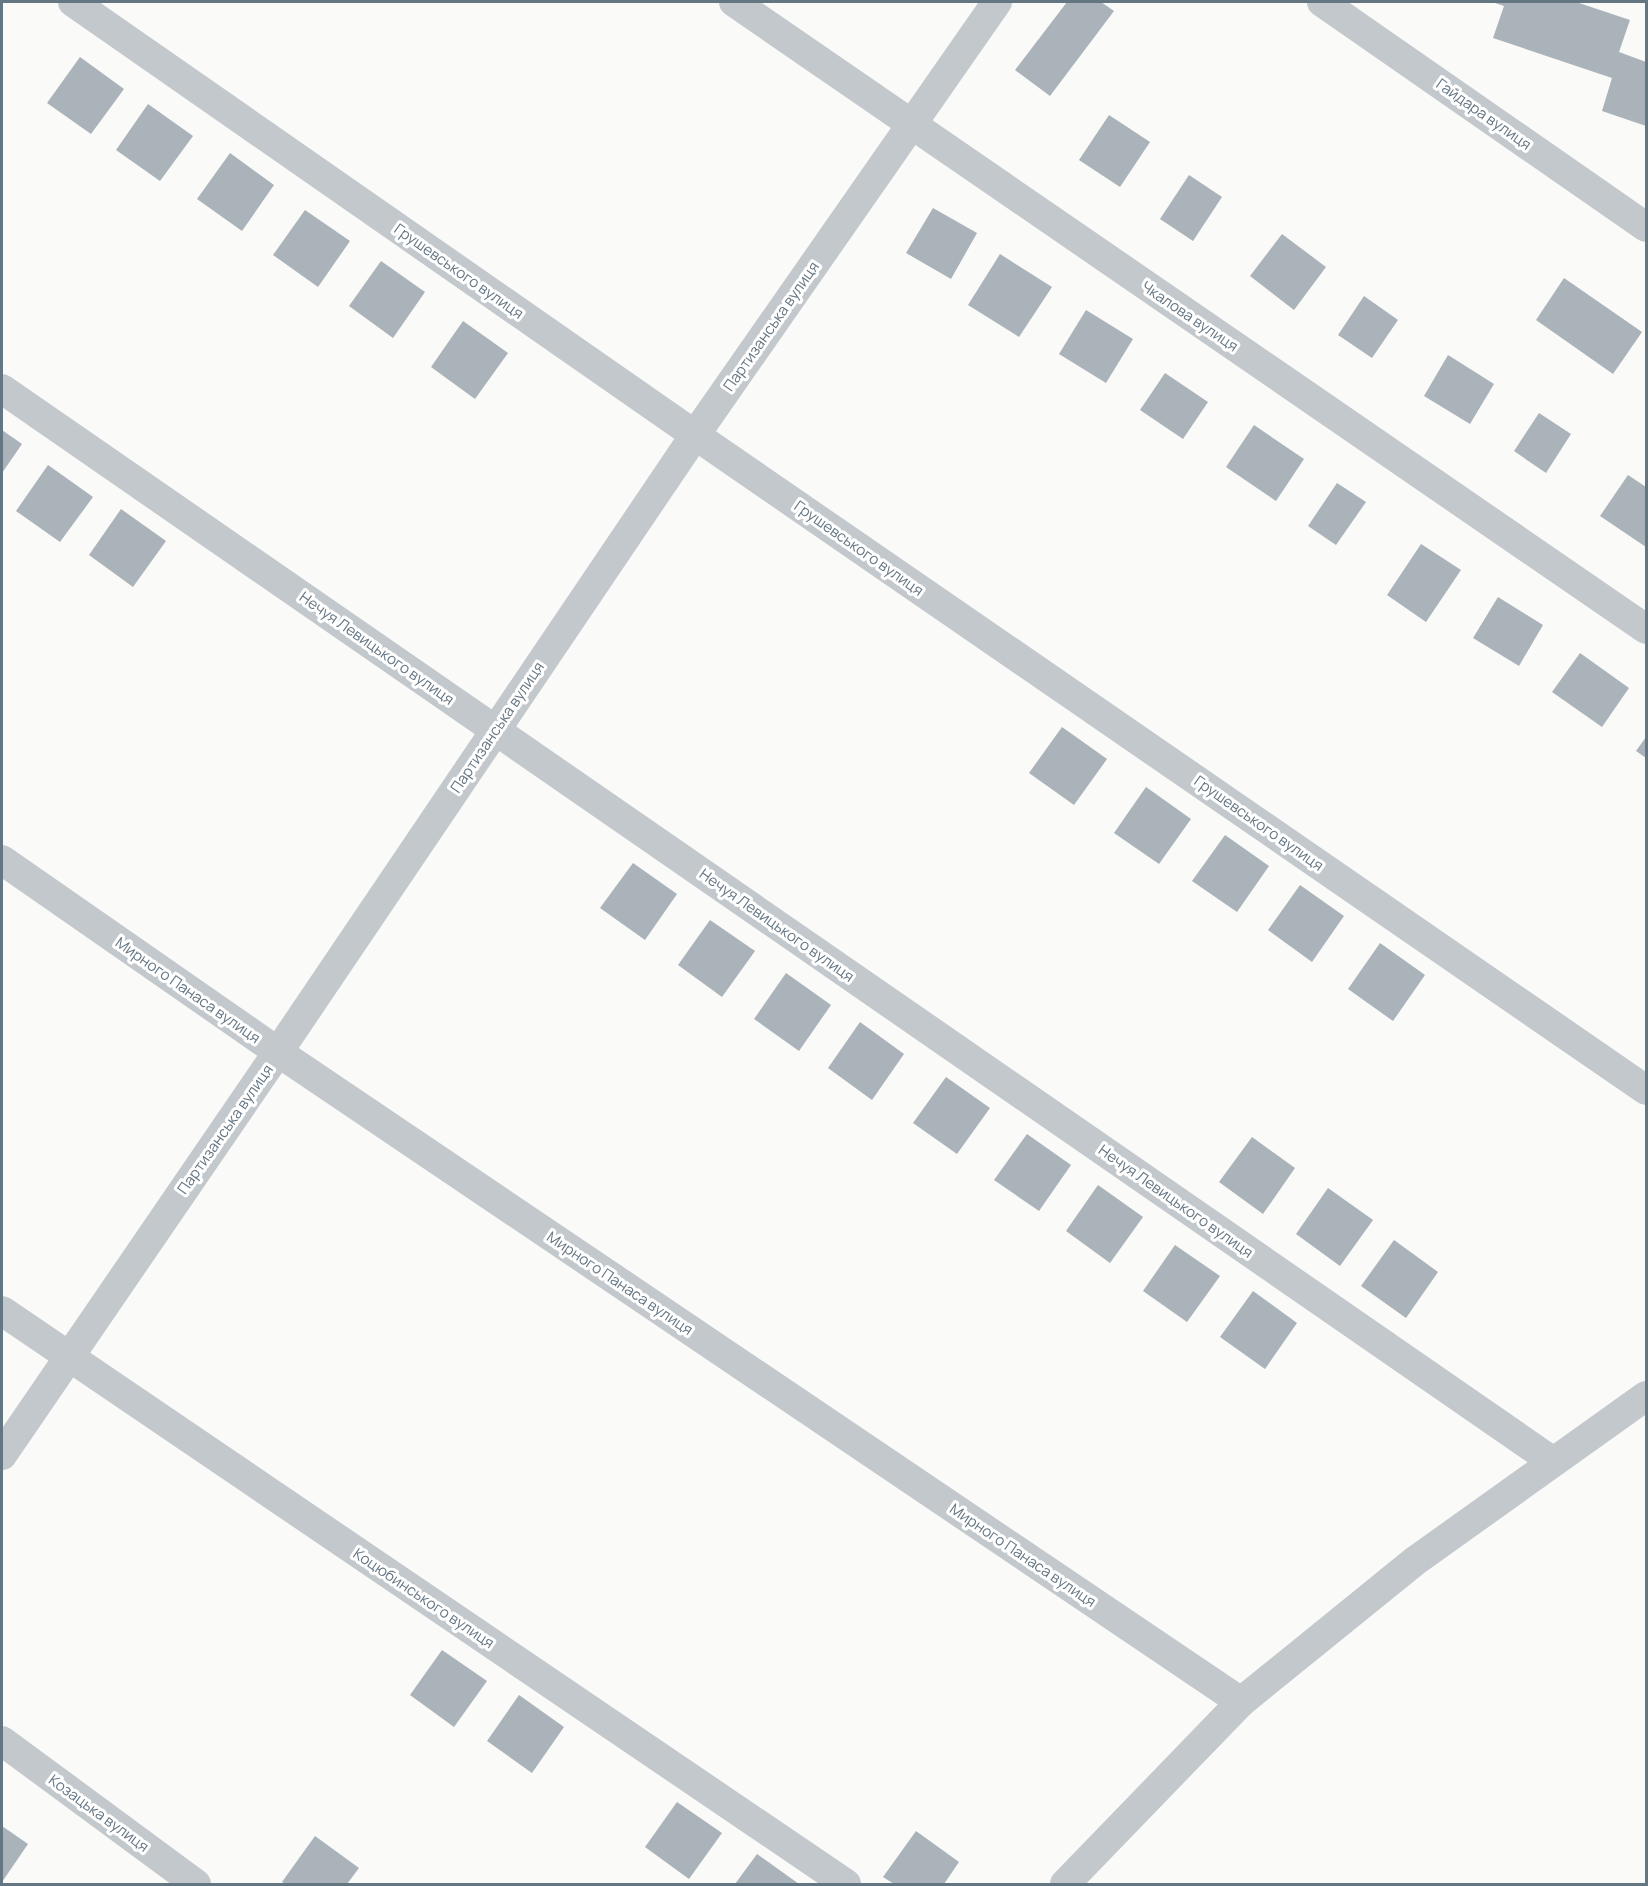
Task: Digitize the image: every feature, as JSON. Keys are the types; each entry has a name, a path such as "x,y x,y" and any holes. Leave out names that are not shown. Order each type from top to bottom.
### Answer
{"street":[{"name":"Грушевського вулиця","path":"73,2 694,435 1647,1090"},
{"name":"Чкалова вулиця","path":"734,2 1647,628"},
{"name":"Партизанська вулиця","path":"2,1455 278,1052 694,435 913,126 997,2"},
{"name":"Гайдара вулиця","path":"1322,2 1647,227"},
{"name":"Нечуя Левицького вулиця","path":"2,388 1552,1461"},
{"name":"Мирного Панаса вулиця","path":"2,860 278,1052 1241,1702"},
{"name":"Коцюбинського вулиця","path":"2,1311 846,1884"},
{"path":"1065,1884 1241,1702 1414,1561 1552,1461 1647,1396"},
{"name":"Козацька вулиця","path":"2,1741 196,1884"}],"building":[{"path":"1067,2 1101,2 1114,11 1050,96 1015,70"},
{"path":"1492,2 1576,2 1630,20 1619,52 1646,62 1646,126 1602,111 1612,78 1493,38 1504,6"},
{"path":"80,57 124,89 91,134 47,103"},
{"path":"148,104 193,136 160,181 116,150"},
{"path":"1109,115 1150,142 1120,187 1079,160"},
{"path":"230,153 274,185 242,231 197,199"},
{"path":"1189,175 1222,197 1193,241 1160,219"},
{"path":"933,208 977,233 951,279 906,253"},
{"path":"305,210 350,241 318,287 273,255"},
{"path":"1282,234 1326,267 1294,310 1250,276"},
{"path":"1000,254 1052,287 1019,337 968,305"},
{"path":"381,261 425,292 393,338 349,306"},
{"path":"1564,278 1642,332 1613,374 1536,320"},
{"path":"1364,296 1398,320 1372,358 1338,335"},
{"path":"1086,310 1133,339 1106,383 1059,354"},
{"path":"463,321 508,353 475,399 431,367"},
{"path":"1448,355 1494,384 1470,424 1424,396"},
{"path":"1165,373 1208,402 1183,439 1140,410"},
{"path":"1539,413 1571,434 1546,473 1514,451"},
{"path":"1254,425 1304,459 1276,501 1226,467"},
{"path":"2,430 22,444 2,473"},
{"path":"48,465 93,497 60,542 16,511"},
{"path":"1628,475 1646,487 1646,547 1600,516"},
{"path":"1337,483 1366,502 1336,545 1308,526"},
{"path":"121,509 166,541 133,587 89,555"},
{"path":"1421,544 1461,570 1426,622 1387,595"},
{"path":"1498,597 1543,625 1519,666 1473,638"},
{"path":"1580,653 1629,688 1602,727 1552,692"},
{"path":"1062,727 1107,759 1074,805 1029,773"},
{"path":"1646,737 1646,758 1636,751"},
{"path":"1146,787 1191,819 1159,864 1114,833"},
{"path":"1225,835 1269,866 1237,912 1192,881"},
{"path":"633,863 677,894 645,940 600,908"},
{"path":"1300,885 1344,916 1312,962 1268,930"},
{"path":"710,920 755,951 722,997 678,965"},
{"path":"1380,943 1425,975 1393,1021 1348,989"},
{"path":"786,973 831,1005 799,1051 754,1019"},
{"path":"860,1022 904,1054 872,1100 828,1068"},
{"path":"946,1077 990,1108 957,1154 913,1123"},
{"path":"1027,1134 1071,1165 1039,1211 994,1180"},
{"path":"1252,1137 1295,1168 1263,1214 1219,1182"},
{"path":"1098,1185 1143,1217 1110,1263 1066,1231"},
{"path":"1328,1188 1373,1220 1340,1266 1296,1234"},
{"path":"1394,1240 1438,1272 1406,1318 1361,1286"},
{"path":"1175,1245 1220,1276 1187,1322 1143,1291"},
{"path":"1253,1291 1297,1323 1265,1369 1220,1337"},
{"path":"442,1650 487,1681 454,1727 410,1695"},
{"path":"519,1695 564,1727 532,1773 487,1741"},
{"path":"677,1802 722,1833 689,1879 645,1847"},
{"path":"2,1826 28,1844 2,1882"},
{"path":"916,1831 959,1862 944,1884 894,1884 883,1877"},
{"path":"315,1836 359,1868 347,1884 286,1884 282,1882"},
{"path":"757,1854 799,1884 735,1884"}]}
